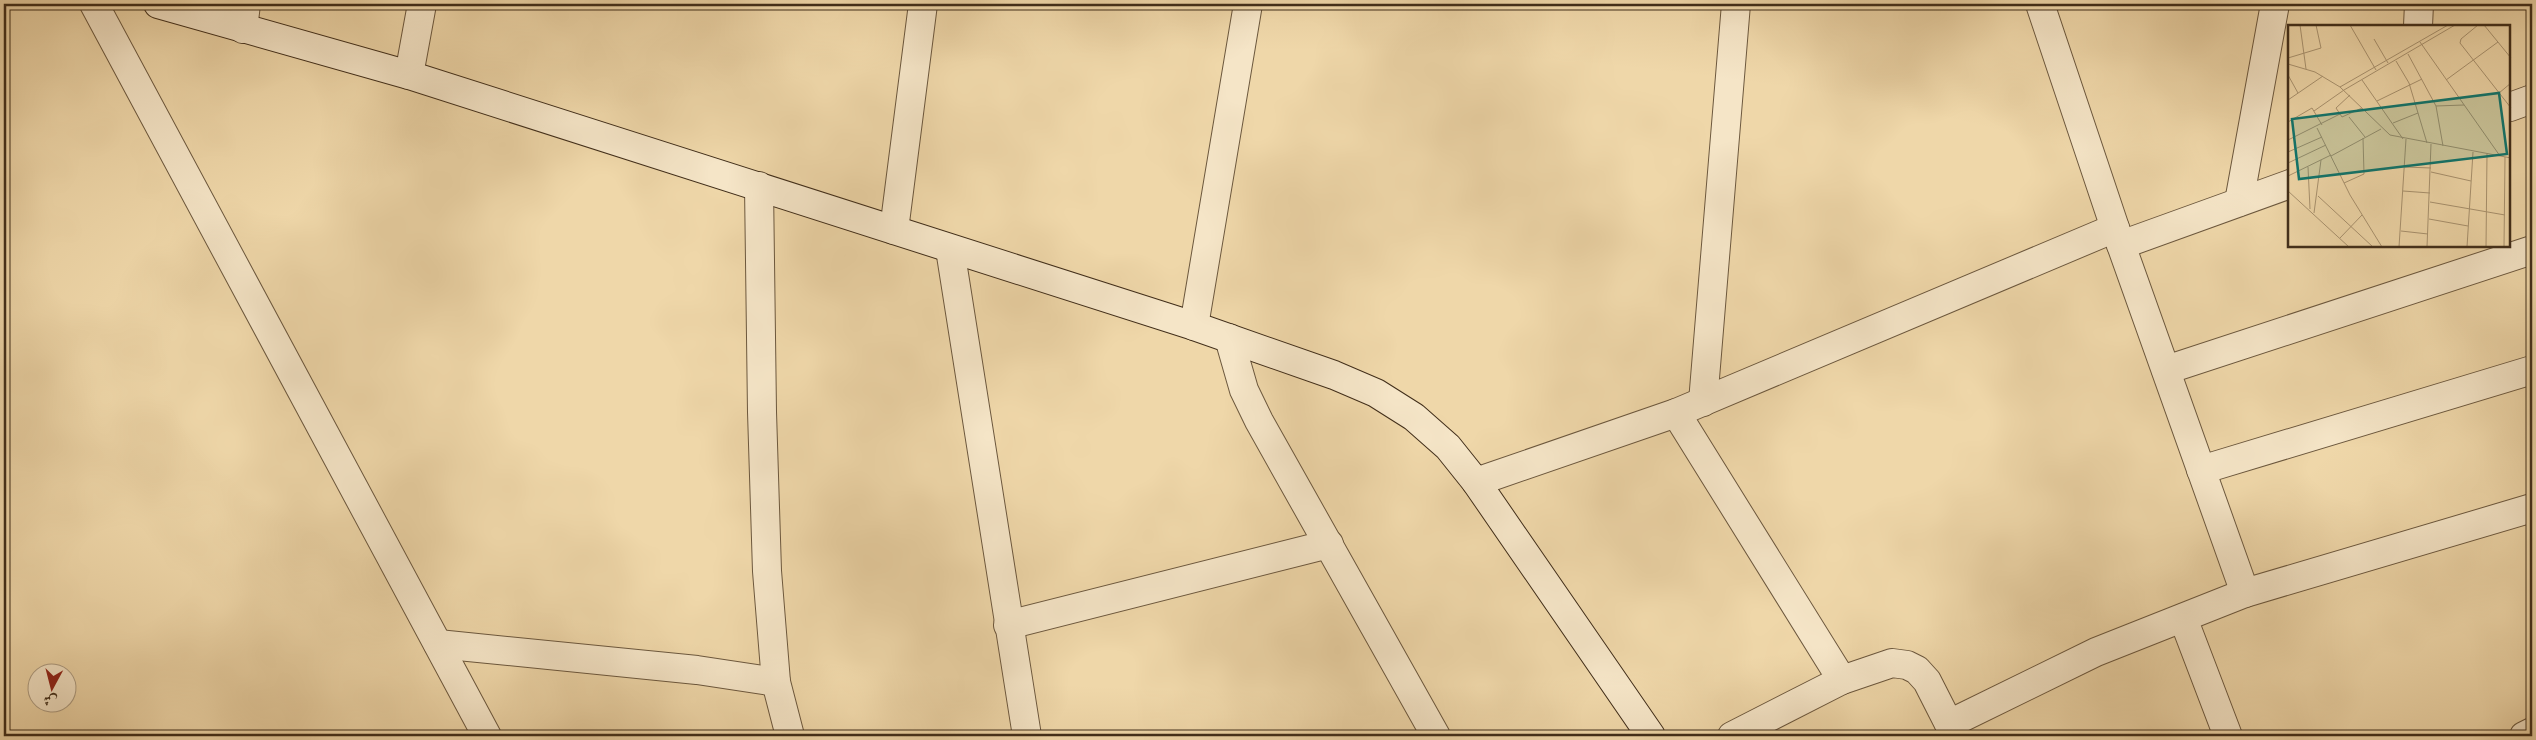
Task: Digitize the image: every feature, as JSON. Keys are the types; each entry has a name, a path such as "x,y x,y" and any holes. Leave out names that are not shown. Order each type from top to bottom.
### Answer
{"street":[{"path":"94,4 487,736"},
{"path":"158,4 245,16 409,75 1194,326 1334,375 1376,393 1414,417 1448,447 1476,482 1651,736"},
{"path":"409,75 422,4"},
{"path":"894,230 923,4"},
{"path":"1194,326 1248,4"},
{"path":"1703,402 1736,4"},
{"path":"2040,4 2118,236 2245,593"},
{"path":"2239,202 2275,4"},
{"path":"2418,25 2419,4"},
{"path":"2511,107 2532,99"},
{"path":"1476,482 1676,413 2118,236 2239,202 2288,185"},
{"path":"759,186 762,412 768,570 776,682 790,736"},
{"path":"950,249 1027,736"},
{"path":"2166,370 2532,250"},
{"path":"1229,338 1244,390 1259,421 1436,736"},
{"path":"2201,470 2532,370"},
{"path":"1676,413 1842,680"},
{"path":"1732,736 1842,680 1892,663 1907,665 1917,670 1927,681 1952,730 2096,652 2245,593 2532,508"},
{"path":"1008,625 1328,544"},
{"path":"2182,618 2228,736"},
{"path":"438,644 697,670 776,682"},
{"path":"2524,736 2532,732"}]}
